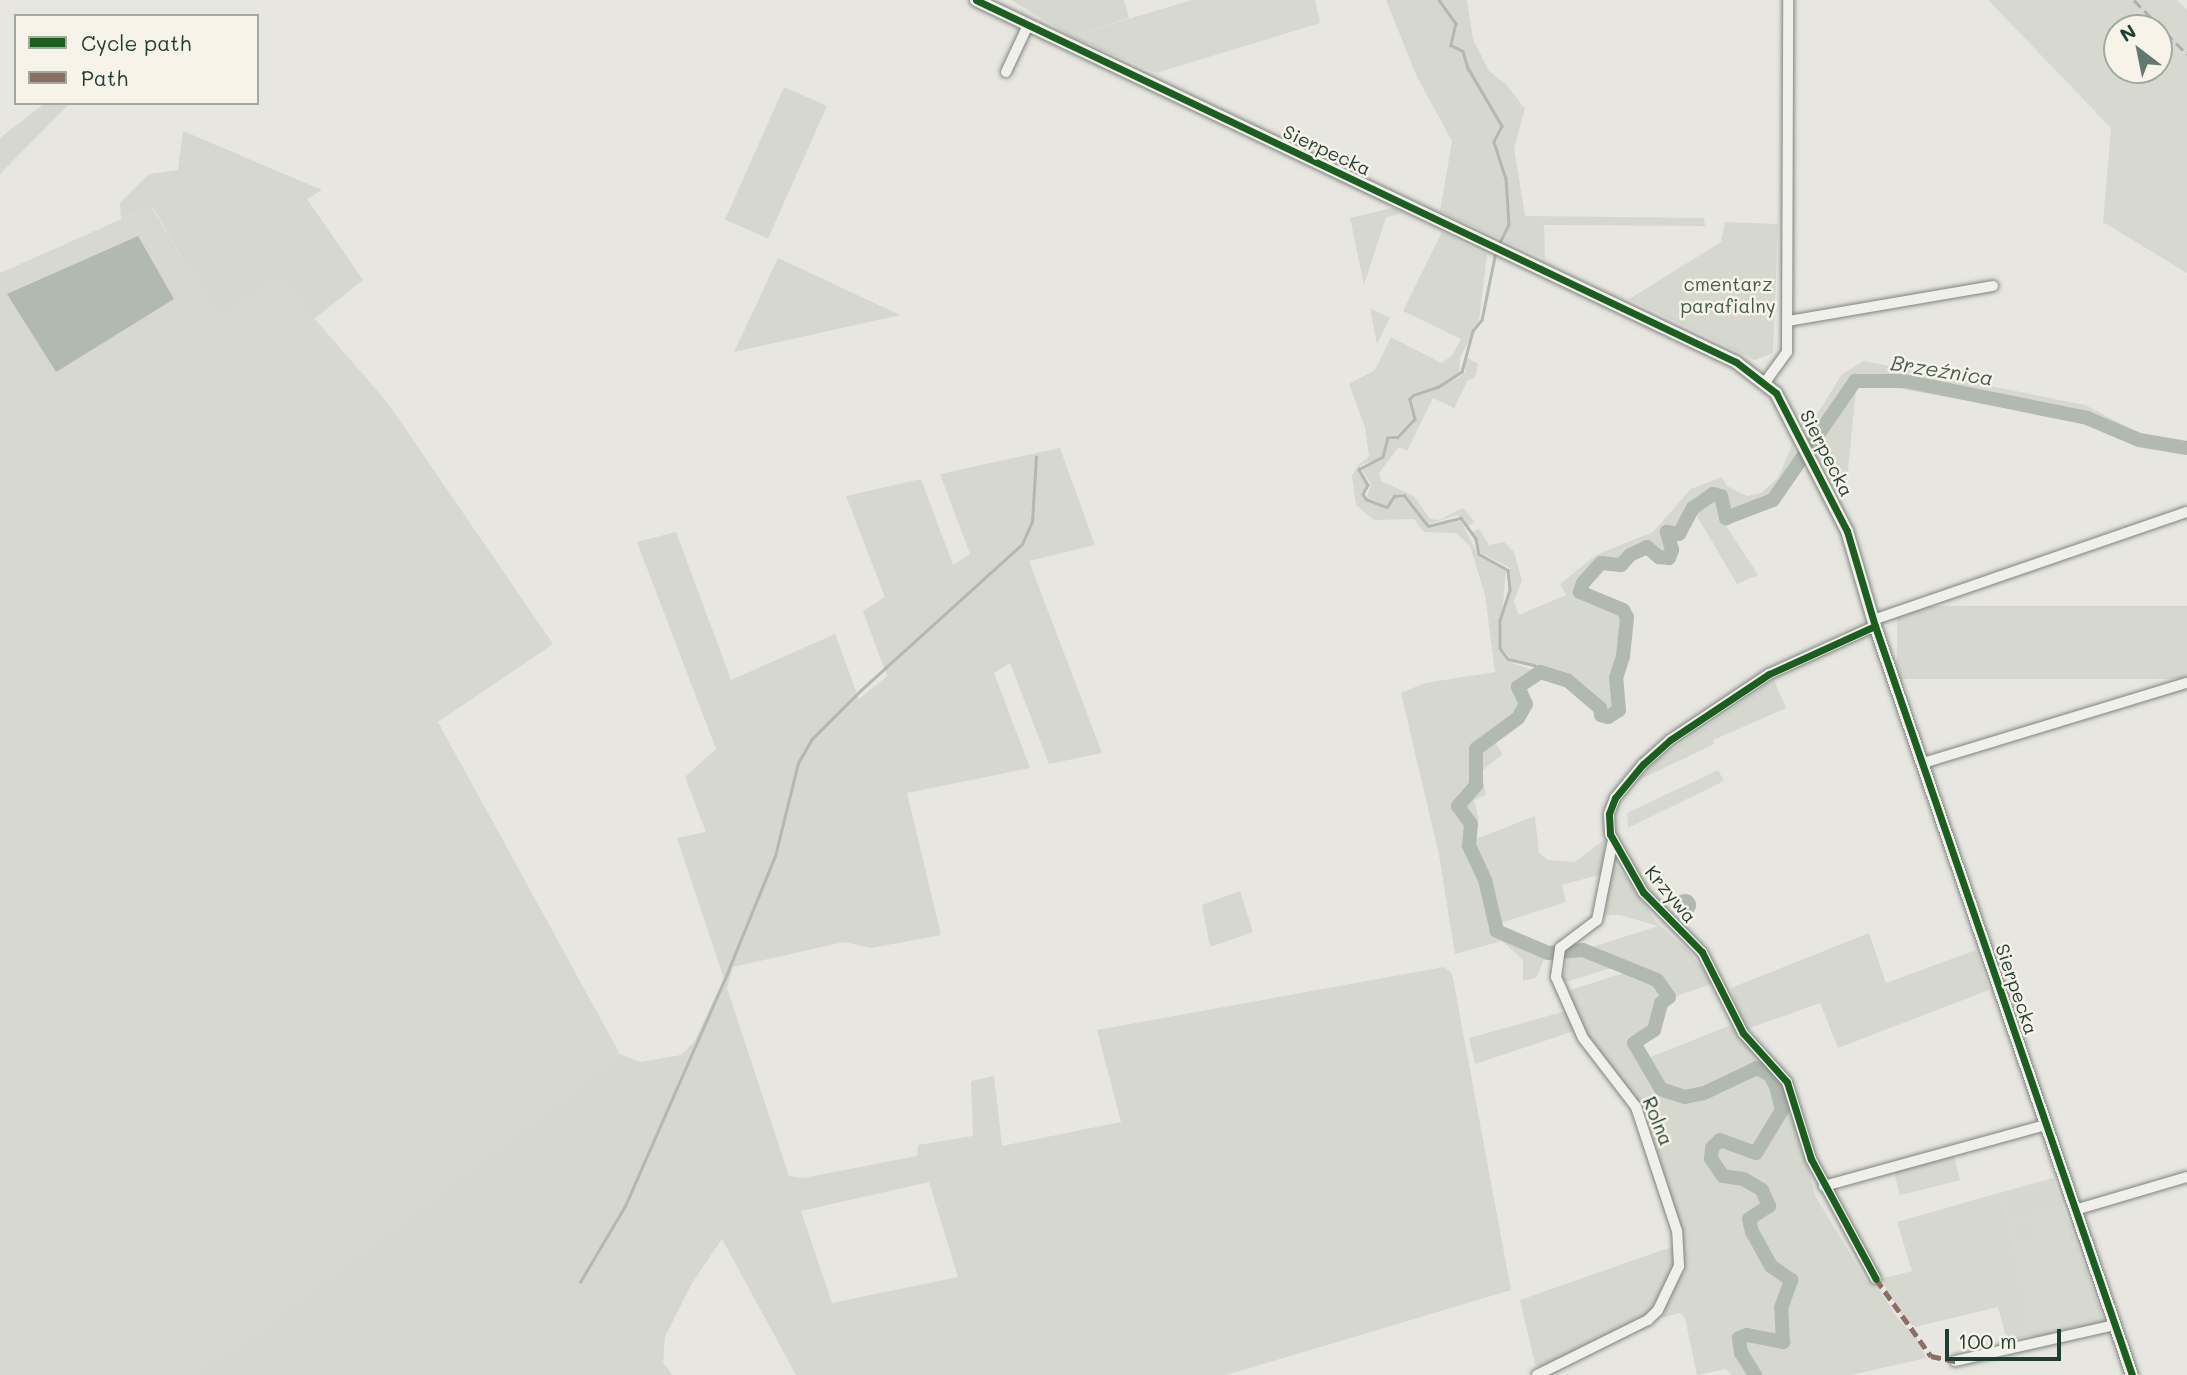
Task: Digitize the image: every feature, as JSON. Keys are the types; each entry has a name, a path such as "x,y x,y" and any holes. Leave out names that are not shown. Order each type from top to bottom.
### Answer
{"street":[{"name":"Sierpecka","path":"978,0 1736,362 1766,381 1816,465 1847,531 1874,623 2132,1375"},
{"path":"1766,381 1785,360 1788,321 1788,0"},
{"path":"1006,72 1028,25"},
{"path":"1788,321 1993,286"},
{"name":"Krzywa","path":"1876,1279 1824,1186 1787,1083 1744,1032 1702,952 1643,892 1613,840 1609,814 1615,798 1643,764 1670,740 1769,674 1874,623 2187,512"},
{"path":"1923,764 2187,683"},
{"name":"Rolna","path":"1537,1375 1648,1320 1672,1282 1680,1251 1636,1107 1583,1038 1561,998 1556,977 1559,955 1597,920 1613,840"},
{"path":"1824,1186 2046,1125"},
{"path":"2075,1210 2187,1177"},
{"path":"1955,1361 2115,1325"}],"shaded area":[{"path":"1192,0 1315,0 1320,23 1156,73 1071,36"},
{"path":"1988,0 2177,0 2187,10 2187,273 2103,222 2111,128"},
{"path":"151,206 217,316 280,279 387,402 553,644 438,722 620,1054 244,1341 187,1375 0,1375 0,273"},
{"path":"138,236 174,299 56,372 7,294"},
{"path":"1718,770 1724,781 1628,828 1627,813"},
{"path":"1681,894 1689,894 1696,901 1696,909 1689,916 1681,916 1674,909 1674,901"},
{"path":"1954,1156 1960,1180 1900,1195 1894,1171"},
{"path":"2053,1178 2104,1322 2032,1337 2002,1192"}],"green space":[{"path":"1011,0 1124,0 1129,18 1071,36"},
{"path":"1386,0 1467,0 1473,39 1489,71 1507,85 1525,109 1514,148 1525,216 1704,218 1705,226 1544,225 1545,259 1440,211 1452,141 1417,77"},
{"path":"784,87 827,106 768,239 725,219"},
{"path":"42,105 68,105 0,174 0,138"},
{"path":"183,131 322,190 307,199 363,280 314,319 280,279 217,317 152,206 121,219 120,203 149,174 178,170"},
{"path":"1392,208 1403,213 1386,217 1364,285 1350,218"},
{"name":"cmentarz parafialny","path":"1725,222 1778,224 1773,353 1755,360 1629,299 1721,242"},
{"path":"1442,232 1487,255 1479,320 1460,358 1459,373 1439,386 1413,393 1409,399 1414,418 1397,435 1388,436 1382,457 1361,465 1358,473 1367,485 1361,493 1365,500 1388,508 1396,497 1403,497 1427,527 1460,519 1478,555 1506,571 1499,649 1507,661 1536,671 1530,680 1517,685 1517,695 1525,704 1517,718 1505,730 1491,730 1473,748 1474,785 1453,809 1470,824 1466,843 1486,892 1493,931 1546,955 1536,978 1523,981 1523,960 1502,941 1455,954 1439,855 1401,693 1425,683 1495,672 1485,595 1470,546 1456,533 1424,532 1414,519 1374,520 1356,505 1352,476 1359,464 1369,457 1365,427 1349,384 1375,370 1391,337 1441,363 1452,356 1461,339 1403,311"},
{"path":"778,258 900,315 734,352"},
{"path":"1370,308 1390,318 1377,344"},
{"path":"1466,357 1478,364 1475,378 1468,380 1454,408 1433,398 1407,451 1399,447 1379,473 1381,481 1414,496 1430,519 1439,520 1463,508 1475,522 1468,526 1458,515 1428,524 1404,493 1393,495 1387,506 1367,497 1371,484 1362,470 1385,457 1387,441 1399,438 1416,419 1412,398 1458,378 1465,372"},
{"path":"1864,361 2085,405 2141,434 2187,441 2187,451 2145,445 2084,421 1867,383 1856,390 1847,480 1837,486 1808,429 1842,374"},
{"path":"1792,445 1798,461 1771,498 1725,516 1723,496 1713,492 1691,508 1676,534 1667,530 1667,556 1648,546 1630,552 1620,563 1601,561 1581,582 1578,594 1622,610 1625,616 1622,656 1614,679 1615,712 1603,713 1567,677 1511,659 1501,647 1501,621 1511,590 1510,568 1481,553 1472,532 1479,529 1489,545 1504,542 1514,552 1522,580 1514,601 1519,615 1566,595 1560,584 1596,555 1653,532 1691,489 1722,477 1727,486 1747,496 1761,493 1778,478"},
{"path":"1060,448 1095,545 1029,561 1102,753 1049,764 1010,663 994,673 1030,768 907,793 941,935 871,948 844,942 733,967 727,988 789,1176 803,1178 917,1156 918,1145 973,1136 971,1081 994,1076 1002,1146 1121,1122 1097,1030 1444,967 1452,973 1511,1290 1226,1375 796,1375 722,1239 692,1283 665,1337 663,1362 672,1375 187,1375 244,1341 620,1054 640,1062 681,1055 694,1042 724,979 677,838 706,832 685,777 716,749 637,542 676,532 731,680 835,634 859,699 887,676 863,611 885,597 846,496 921,479 953,565 970,554 940,474","holes":["929,1182 958,1277 832,1303 801,1211"]},
{"path":"1713,496 1720,497 1721,518 1758,575 1737,584 1694,511"},
{"path":"1897,606 2187,606 2187,679 1897,679"},
{"path":"1774,680 1786,708 1713,740 1714,744 1639,780 1656,761"},
{"path":"1492,738 1503,754 1478,774 1478,749"},
{"path":"1478,780 1483,781 1486,795 1474,800 1479,820 1473,824 1460,806"},
{"path":"1535,816 1539,853 1548,860 1575,862 1605,839 1602,874 1562,885 1566,902 1498,924 1489,877 1471,841"},
{"path":"1612,859 1659,925 1688,950 1714,983 1671,998 1658,979 1586,949 1658,926 1620,915 1605,915"},
{"path":"1240,891 1253,932 1210,947 1202,905"},
{"path":"1869,933 1886,983 1976,950 1989,990 1838,1048 1820,1003 1744,1030 1731,988"},
{"path":"1581,952 1618,966 1562,983 1568,958"},
{"path":"1633,970 1657,982 1666,997 1658,1003 1652,1029 1633,1043 1660,1091 1685,1099 1704,1095 1757,1071 1768,1076 1776,1093 1779,1111 1756,1152 1732,1140 1719,1139 1711,1147 1709,1159 1724,1178 1744,1180 1761,1191 1767,1207 1748,1218 1751,1234 1769,1268 1790,1280 1778,1309 1782,1340 1752,1334 1738,1337 1740,1354 1752,1375 1732,1375 1726,1369 1697,1375 1685,1318 1680,1313 1661,1318 1671,1287 1685,1272 1682,1242 1641,1114 1582,1028 1564,992"},
{"path":"1566,1011 1577,1030 1475,1064 1469,1038"},
{"path":"1736,1023 1784,1082 1816,1197 1867,1282 1874,1281 1898,1319 1916,1336 1926,1358 1851,1375 1758,1375 1744,1356 1743,1337 1786,1341 1783,1302 1793,1281 1784,1270 1773,1267 1753,1232 1751,1219 1771,1204 1765,1190 1745,1177 1720,1172 1714,1150 1724,1142 1758,1154 1784,1109 1778,1086 1757,1065 1703,1091 1667,1091 1646,1059"},
{"path":"2051,1184 2057,1207 2012,1219 2006,1196"},
{"path":"2002,1192 2032,1335 2007,1341 1998,1307 1915,1327 1901,1315 1881,1279 1912,1271 1897,1222"},
{"path":"2021,1222 2029,1222 2035,1232 2029,1242 2021,1242 2015,1236 2015,1228"},
{"path":"1677,1245 1678,1257 1656,1310 1642,1322 1540,1368 1535,1364 1520,1300"}],"waterway":[{"path":"1439,0 1456,23 1451,45 1463,51 1468,68 1502,126 1494,142 1506,178 1509,225 1500,243"},
{"path":"1496,252 1482,320 1473,331 1462,372 1439,387 1414,395 1410,399 1415,419 1398,437 1388,438 1383,457 1359,470 1368,485 1363,494 1366,499 1387,507 1394,496 1404,495 1428,526 1461,518 1476,539 1479,554 1508,570 1510,590 1500,620 1500,648 1508,659 1534,665 1540,672"},
{"name":"Brzeźnica","path":"1755,1375 1741,1353 1739,1338 1747,1335 1783,1342 1781,1308 1791,1280 1771,1266 1752,1232 1749,1219 1769,1206 1762,1190 1744,1179 1723,1176 1711,1159 1712,1148 1720,1140 1756,1153 1782,1110 1776,1086 1770,1075 1757,1068 1704,1093 1685,1097 1661,1089 1634,1043 1654,1030 1661,1003 1669,997 1657,980 1583,950 1548,953 1497,931 1485,880 1469,846 1471,824 1458,806 1476,785 1476,749 1518,718 1526,704 1518,687 1540,672 1567,680 1600,708 1601,715 1608,717 1619,710 1616,678 1623,656 1627,617 1623,610 1580,592 1583,583 1601,563 1621,565 1630,555 1647,547 1659,557 1669,558 1672,550 1667,532 1679,534 1693,508 1713,494 1721,496 1726,518 1773,500 1855,381 1904,381 2087,418 2139,440 2187,448"},
{"path":"580,1282 625,1206 728,971 775,856 798,763 812,739 860,691 1022,544 1032,522 1036,457"}],"railway":[{"path":"2134,0 2187,54"}],"marked path":[{"path":"1876,1279 1931,1356 1955,1361"}],"cycle path":[{"path":"976,0 1736,362 1776,393 1847,531 1875,626 2132,1375"},
{"path":"1875,626 1769,674 1670,740 1643,764 1615,798 1609,814 1610,834 1643,892 1702,952 1743,1033 1787,1082 1811,1159 1876,1279"}]}
